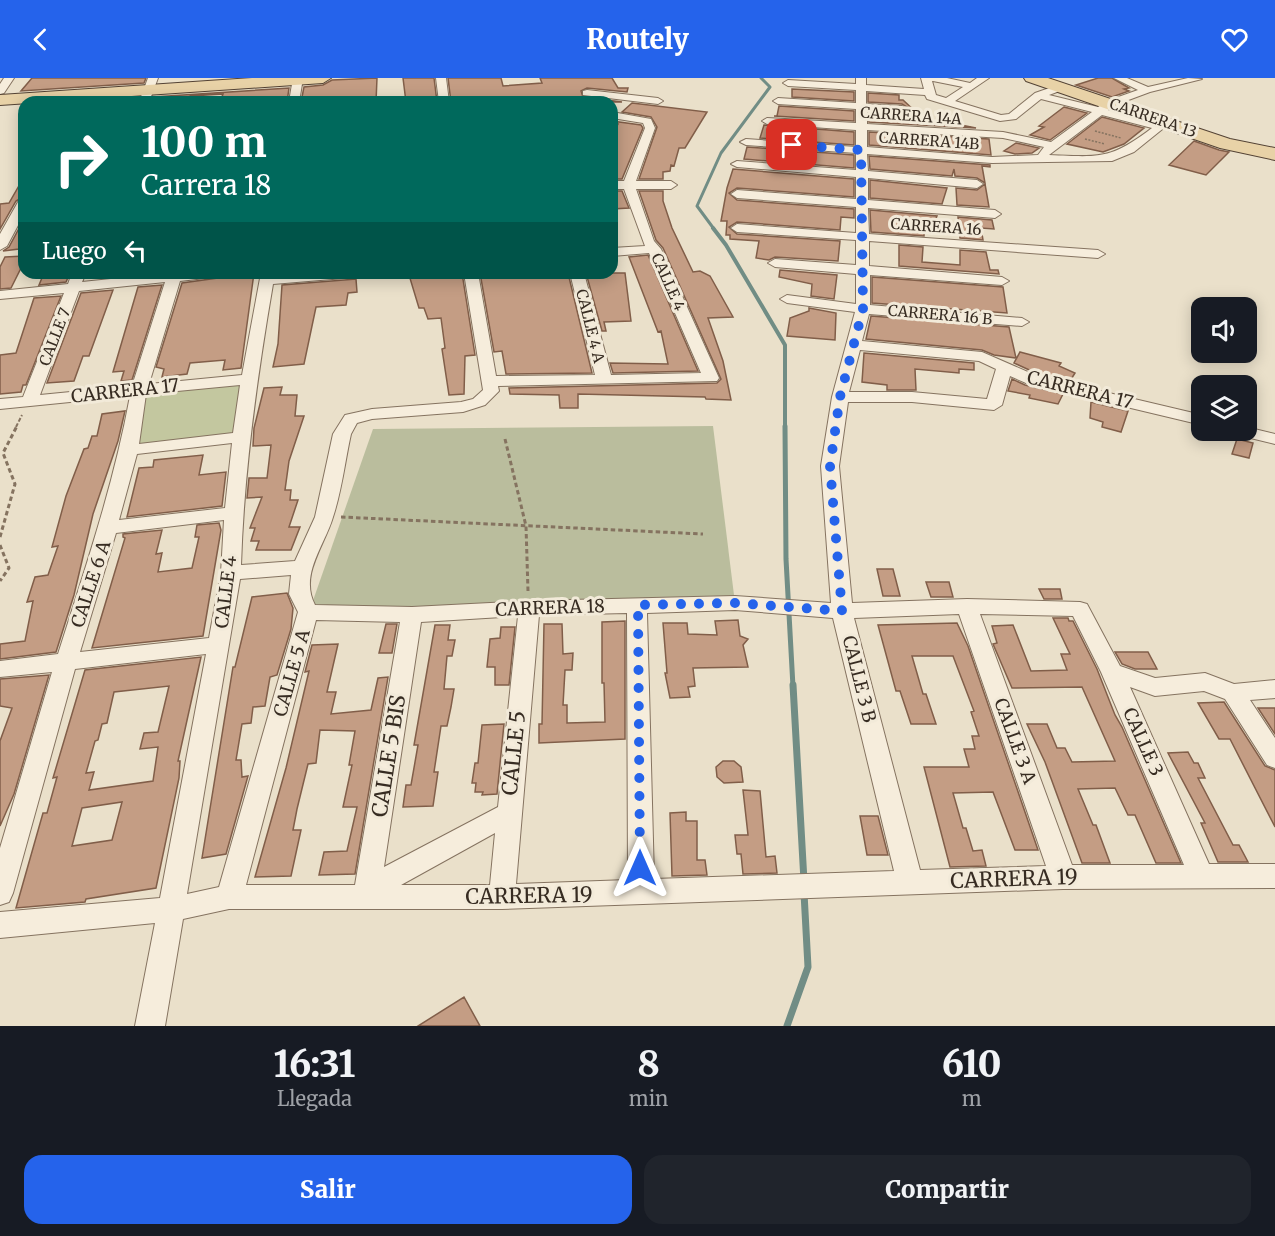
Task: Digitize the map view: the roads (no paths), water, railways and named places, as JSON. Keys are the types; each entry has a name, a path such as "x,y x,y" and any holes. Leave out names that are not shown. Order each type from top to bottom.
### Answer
{"main road":[{"path":"60,96 322,78"},
{"name":"CARRERA 13","path":"1032,78 1061,87 1107,107 1226,144 1275,154"},
{"path":"0,100 18,99"}],"street":[{"path":"0,91 9,78"},
{"path":"441,78 443,96"},
{"path":"926,78 930,94"},
{"path":"933,78 971,86"},
{"path":"950,102 984,78"},
{"path":"1119,78 1148,90"},
{"path":"295,96 298,79"},
{"path":"1038,158 1107,107 1148,90 1196,79"},
{"path":"788,83 860,83 930,94 1006,118 1039,95 1061,87"},
{"name":"CALLE 3 B","path":"860,83 863,309 840,397 830,466 842,611 910,884"},
{"path":"586,93 613,96"},
{"path":"1039,95 1107,107"},
{"path":"618,97 658,101"},
{"path":"778,100 862,108 902,109"},
{"name":"CARRERA 14B","path":"746,142 992,160 1112,158 1130,150 1160,126 1107,107"},
{"path":"618,116 647,121 650,128 629,185"},
{"name":"CARRERA 14A","path":"767,121 1003,135 1053,146"},
{"path":"737,164 977,184"},
{"path":"618,185 671,185"},
{"name":"CALLE 4","path":"604,378 711,378 654,249 648,241 629,185"},
{"path":"738,194 995,214"},
{"path":"0,217 18,215"},
{"path":"0,246 18,218"},
{"name":"CARRERA 16","path":"737,228 863,239 1098,254"},
{"path":"618,252 654,249"},
{"path":"775,263 1002,282"},
{"name":"CALLE 7","path":"30,400 77,279"},
{"path":"0,295 144,279"},
{"name":"CALLE 6 A","path":"0,893 66,662 108,528 129,450 139,390 174,279"},
{"name":"CALLE 4","path":"150,1026 173,909 231,573 232,513 240,437 268,279"},
{"path":"472,279 491,386 604,378"},
{"name":"CALLE 4 A","path":"579,279 604,378"},
{"name":"CARRERA 16 B","path":"787,299 863,309 1022,322"},
{"name":"CARRERA 17","path":"854,345 982,357 1032,380 1191,417"},
{"path":"840,397 912,397 994,405 1004,368"},
{"name":"CARRERA 17","path":"0,404 249,379"},
{"name":"CALLE 5 A","path":"229,897 309,612 299,594 302,567 324,517 342,434 351,419 372,414 463,407 479,402 491,386"},
{"path":"1257,434 1275,439"},
{"path":"129,450 240,437"},
{"path":"108,528 232,513"},
{"path":"231,573 302,567"},
{"name":"CARRERA 18","path":"309,612 412,615 529,608 735,603 842,611 967,606 1080,609"},
{"path":"638,605 641,892"},
{"name":"CALLE 3 A","path":"967,606 1063,877"},
{"name":"CALLE 5","path":"502,897 529,608"},
{"name":"CALLE 3","path":"1080,609 1112,672 1203,877"},
{"name":"CALLE 5 BIS","path":"367,893 412,615"},
{"path":"0,669 219,645"},
{"path":"1112,672 1155,687 1205,682 1233,693 1275,689"},
{"path":"1233,693 1275,758"},
{"path":"367,893 508,814"},
{"name":"CARRERA 19","path":"0,925 173,909 229,897 367,893 502,897 1063,877 1275,876"}],"waterway":[{"path":"714,229 697,206 721,153 770,87 761,78"},
{"path":"713,228 726,245 785,345 785,426"},
{"path":"785,426 786,559 793,687"},
{"path":"793,685 804,881"},
{"path":"787,1026 808,967 804,893"}]}
